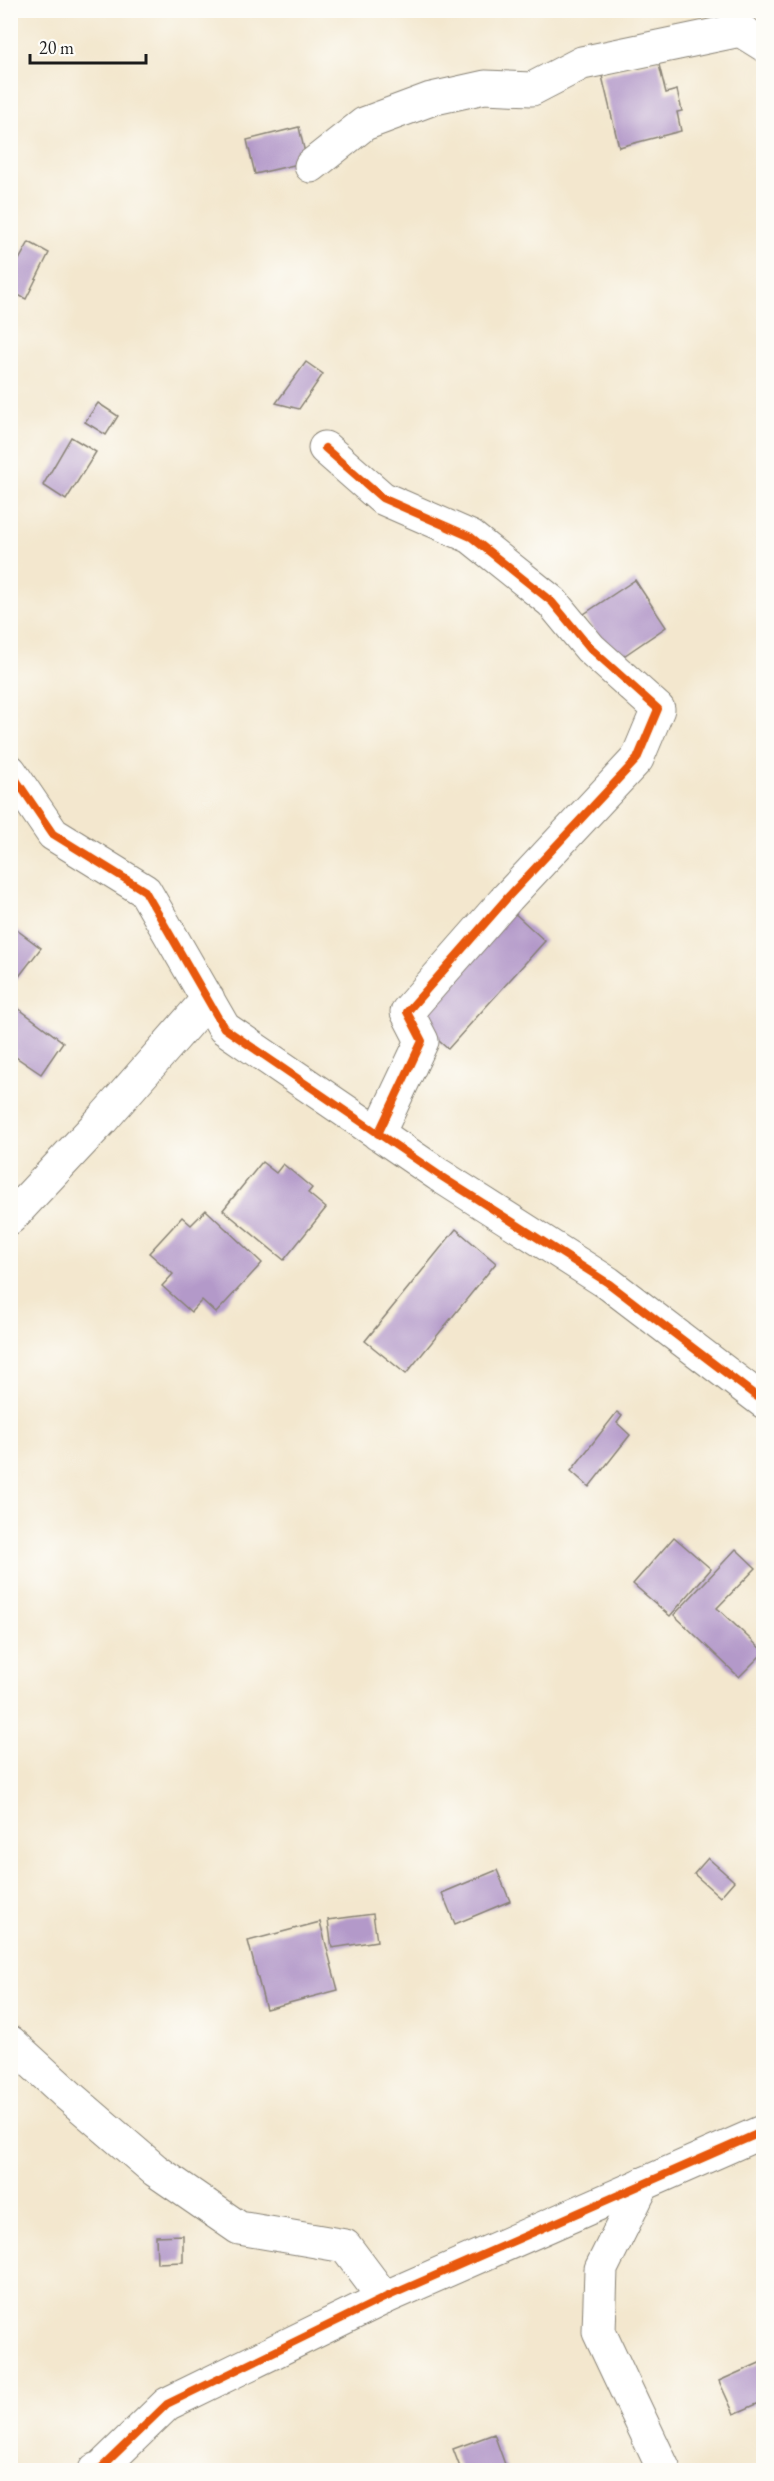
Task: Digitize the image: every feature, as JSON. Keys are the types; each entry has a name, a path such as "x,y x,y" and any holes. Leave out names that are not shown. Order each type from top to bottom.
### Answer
{"street":[{"path":"311,166 364,124 431,99 484,87 532,89 582,63 740,30 764,45"},
{"path":"325,448 382,498 471,537 552,602 590,648 658,709 637,759 508,897 407,1012 422,1041 378,1134"},
{"path":"10,771 53,834 145,891 224,1028 378,1134 608,1283 764,1402"},
{"path":"10,1218 101,1121 208,999"},
{"path":"10,2043 155,2170 239,2228 345,2246 384,2298"},
{"path":"95,2470 101,2468 167,2404 384,2298 764,2131"},
{"path":"643,2184 601,2269 599,2332 664,2470"}],"building":[{"path":"658,61 666,93 677,90 682,111 677,112 681,131 619,147 602,76"},
{"path":"299,127 307,162 255,174 247,140"},
{"path":"29,242 49,253 26,299 10,291 10,276"},
{"path":"306,362 323,374 299,409 276,403"},
{"path":"98,403 118,416 106,435 85,422"},
{"path":"71,437 96,452 66,500 43,485"},
{"path":"635,580 666,627 615,662 584,614"},
{"path":"511,910 545,941 448,1049 413,1018"},
{"path":"10,925 41,948 10,988"},
{"path":"10,1002 63,1042 41,1074 10,1053"},
{"path":"262,1162 276,1173 283,1164 312,1188 308,1193 326,1208 284,1260 223,1210"},
{"path":"206,1210 262,1263 216,1313 202,1300 191,1312 162,1286 173,1274 149,1253 182,1217 191,1225"},
{"path":"456,1229 496,1263 406,1374 365,1341"},
{"path":"617,1412 622,1416 617,1423 630,1435 589,1487 571,1471"},
{"path":"674,1537 711,1569 670,1616 633,1584"},
{"path":"736,1549 756,1568 717,1608 764,1652 739,1677 674,1615"},
{"path":"708,1858 734,1881 720,1897 694,1874"},
{"path":"497,1870 510,1901 455,1924 442,1893"},
{"path":"373,1914 377,1941 332,1948 328,1920"},
{"path":"320,1922 338,1990 266,2009 248,1941"},
{"path":"183,2235 183,2262 157,2263 156,2236"},
{"path":"764,2361 764,2401 734,2414 719,2381"},
{"path":"494,2434 507,2470 461,2470 453,2449"}],"cycle path":[{"path":"325,448 382,498 471,537 552,602 590,648 658,709 637,759 508,897 407,1012 422,1041 378,1134"},
{"path":"10,771 53,834 145,891 224,1028 439,1175 608,1283 764,1402"},
{"path":"95,2470 101,2468 167,2404 384,2298 764,2131"}]}
